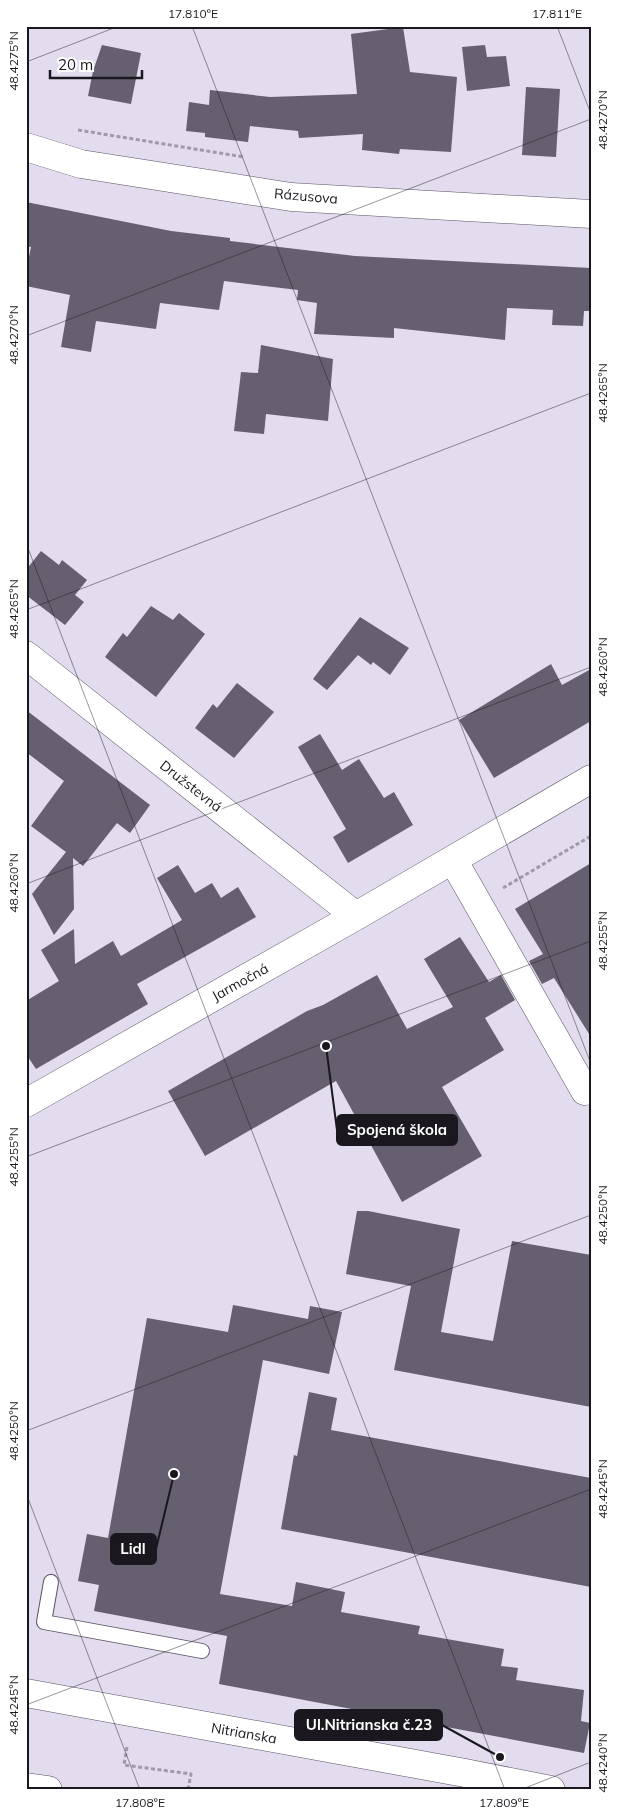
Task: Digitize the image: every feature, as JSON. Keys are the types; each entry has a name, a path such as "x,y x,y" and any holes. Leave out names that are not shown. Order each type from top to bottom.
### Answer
{"street":[{"name":"Rázusova","path":"26,147 81,164 291,197 591,214"},
{"name":"Družstevná","path":"26,655 356,916"},
{"name":"Jarmočná","path":"26,1103 356,916 591,779"},
{"path":"453,860 585,1092"},
{"name":"Nitrianska","path":"26,1693 465,1772 551,1790"},
{"path":"26,1787 48,1790"}],"lane":[{"path":"51,1582 44,1622 202,1651"}],"path":[{"path":"74,129 247,158"},
{"path":"477,903 591,836"},
{"path":"127,1747 124,1765 191,1774 188,1790"}],"building":[{"path":"403,27 410,72 457,77 451,152 400,149 399,154 362,150 363,134 299,138 298,131 250,126 248,142 205,137 205,133 186,131 189,102 209,105 210,90 270,97 357,94 351,34"},
{"path":"102,45 141,53 131,104 88,96 93,71"},
{"path":"485,45 487,57 506,56 510,86 467,91 462,47"},
{"path":"526,87 560,89 556,157 522,155"},
{"path":"26,202 171,231 230,238 230,241 355,256 591,268 591,311 584,311 583,326 552,325 553,310 507,308 505,340 394,328 394,338 314,334 317,303 297,300 298,290 224,281 219,310 160,303 156,329 96,321 91,352 61,347 70,295 26,286 26,271 31,247 26,246"},
{"path":"261,345 333,359 328,421 266,414 264,434 234,431 241,372 258,373"},
{"path":"41,551 59,565 62,560 87,580 75,595 84,602 65,625 26,595 26,570"},
{"path":"151,606 173,620 179,613 205,634 156,697 105,657 123,633 127,637"},
{"path":"360,617 409,648 390,675 373,662 371,665 358,655 327,690 313,679"},
{"path":"551,664 562,685 591,669 591,721 494,778 459,720"},
{"path":"237,683 274,712 234,758 195,728 213,704 217,708"},
{"path":"26,710 150,805 130,833 117,823 83,866 73,858 74,909 54,935 32,894 66,852 31,826 64,781 26,752"},
{"path":"320,734 342,770 359,759 384,798 394,792 413,825 348,863 333,837 346,829 298,747"},
{"path":"591,863 591,1037 554,978 542,984 529,961 543,954 515,909"},
{"path":"178,865 195,893 212,883 221,898 238,887 256,917 137,984 148,1004 36,1069 26,1054 26,1001 59,981 41,950 74,929 75,964 113,941 121,956 182,920 157,878"},
{"path":"460,937 489,982 501,975 515,1000 485,1018 504,1050 442,1087 482,1156 402,1202 336,1081 205,1156 168,1091 307,1011 323,1005 377,975 407,1029 453,1007 424,959"},
{"path":"357,1211 368,1211 460,1229 441,1332 493,1341 512,1241 591,1255 591,1407 394,1370 411,1286 346,1274"},
{"path":"233,1305 308,1319 310,1306 342,1312 329,1374 263,1360 220,1594 292,1606 296,1582 345,1592 341,1612 420,1626 418,1634 504,1649 501,1666 518,1668 516,1680 584,1690 581,1721 590,1723 584,1753 219,1684 227,1636 94,1611 99,1585 78,1581 87,1534 108,1538 147,1318 228,1332"},
{"path":"309,1392 337,1398 331,1430 591,1478 591,1587 281,1529 294,1455 297,1456"}],"place":[{"name":"Spojená škola","path":"326,1046"},
{"name":"Lidl","path":"174,1474"},
{"name":"Ul.Nitrianska č.23","path":"500,1757"}]}
